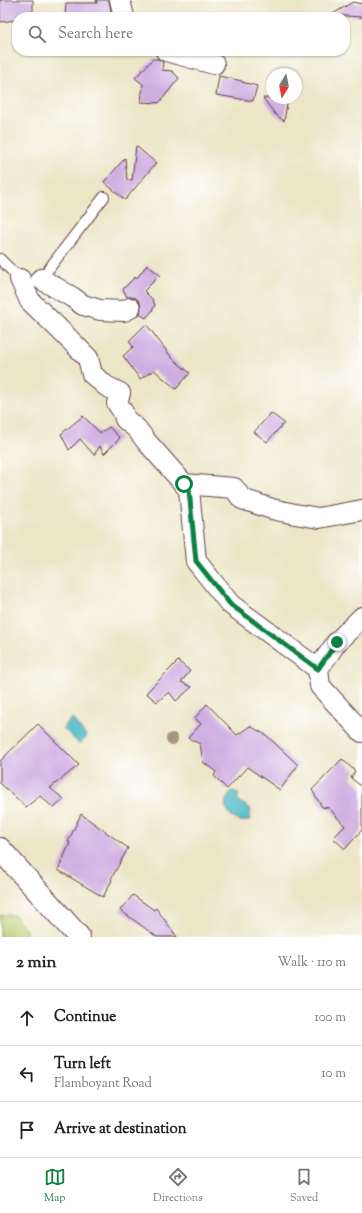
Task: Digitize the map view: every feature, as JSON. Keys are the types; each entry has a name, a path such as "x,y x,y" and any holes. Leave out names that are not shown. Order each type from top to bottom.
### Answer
{"street":[{"path":"120,0 123,12"},
{"path":"184,56 214,64"},
{"path":"20,279 30,301 88,358 92,374 106,386 120,393 117,404 123,412 125,419 137,429 189,490 196,561 230,604 318,669"},
{"path":"41,279 83,305 106,310 124,311 130,308"},
{"path":"184,484 234,488 242,499 272,509 320,518 362,510"},
{"path":"362,617 337,642 318,669 320,686 362,732"},
{"path":"0,849 78,937"}],"lane":[{"path":"0,259 20,279 41,279 104,197"}],"green space":[{"path":"0,915 14,915 27,931 23,937 0,937"}],"water":[{"path":"72,718 87,737 79,744 63,728"},
{"path":"232,791 239,793 237,801 251,810 249,821 237,820 229,813 225,806 226,800"}],"building":[{"path":"0,0 33,0 33,12 12,12 12,21 0,22"},
{"path":"96,0 109,0 111,12 65,12 66,3 97,3"},
{"path":"353,2 362,4 362,17 350,16 350,12 336,12"},
{"path":"153,59 158,59 163,62 162,70 172,71 179,78 159,103 141,102 143,84 135,78"},
{"path":"219,76 257,86 253,101 216,95"},
{"path":"268,104 287,104 284,121 275,114"},
{"path":"136,146 156,163 125,200 104,182 125,158 127,180 132,180"},
{"path":"147,265 160,275 144,291 152,299 155,305 146,318 140,314 140,303 136,298 127,297 123,289 135,277 137,278"},
{"path":"146,324 172,358 190,373 176,389 154,370 140,379 123,356 133,347 129,341"},
{"path":"271,413 284,423 267,442 254,432"},
{"path":"83,416 100,433 109,427 120,438 104,454 100,446 94,455 80,439 69,450 61,434"},
{"path":"178,661 190,671 181,682 192,687 176,701 169,692 157,702 146,693"},
{"path":"207,704 237,735 250,726 266,735 298,765 280,790 247,767 227,789 214,776 216,772 203,762 200,744 188,738 201,724 195,718"},
{"path":"38,724 79,765 50,788 64,799 54,808 40,796 26,807 0,783 0,761"},
{"path":"342,759 355,771 351,778 362,787 362,830 345,849 333,838 345,826 329,808 322,807 312,790"},
{"path":"81,814 128,848 103,897 58,870 70,843 68,842"},
{"path":"133,895 154,910 156,908 177,937 157,937 120,910"}],"route":[{"path":"184,484 189,490 196,561 230,604 318,669 337,642"}]}
